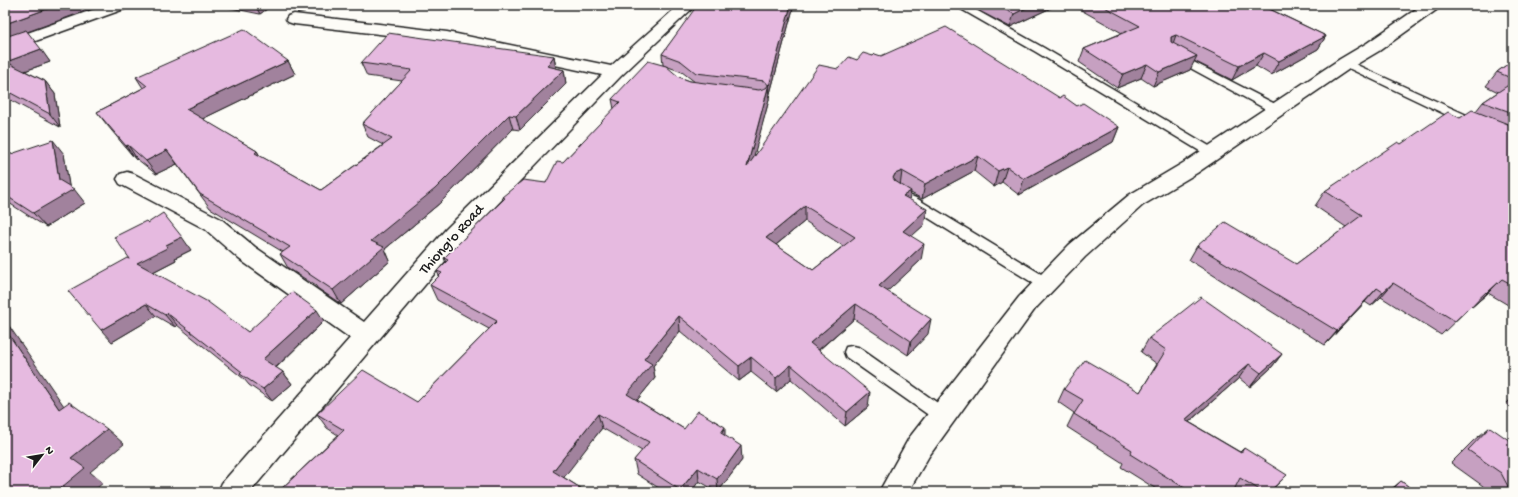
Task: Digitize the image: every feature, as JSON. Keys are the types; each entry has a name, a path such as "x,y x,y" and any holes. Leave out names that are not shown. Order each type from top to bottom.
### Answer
{"street":[{"path":"5,47 122,5"},
{"name":"Thiong'o Road","path":"232,492 454,235 627,67 688,5"},
{"path":"894,492 920,447 1027,303 1077,251 1136,200 1190,168 1346,63 1373,47 1433,5"},
{"path":"294,19 447,37 627,67"},
{"path":"127,179 213,224 247,253 367,337"}],"lane":[{"path":"959,5 1040,50 1212,153"},
{"path":"1171,53 1277,110"},
{"path":"1346,63 1492,130"},
{"path":"899,193 1046,284"},
{"path":"852,352 943,416"}],"building":[{"path":"5,5 58,5 5,24"},
{"path":"699,5 791,5 769,86 765,81 696,73 681,61 662,54"},
{"path":"996,5 1032,5 1014,14"},
{"path":"1101,5 1269,5 1265,7 1326,36 1279,61 1264,53 1239,66 1176,35 1171,37 1171,42 1197,56 1159,72 1147,64 1123,74 1084,49 1140,26"},
{"path":"946,27 1060,98 1063,96 1077,106 1083,103 1119,127 1024,179 1007,167 998,171 978,156 925,184 902,171 895,174 893,178 895,181 911,191 903,196 927,209 903,231 924,244 879,286 931,319 911,341 856,304 810,343 870,392 847,412 791,365 776,378 751,357 739,366 679,316 644,359 652,364 627,394 684,429 698,411 725,427 721,433 741,446 717,479 698,468 680,490 634,460 649,442 598,414 553,471 587,492 283,492 280,490 344,430 317,414 363,370 417,402 497,321 430,285 442,273 437,271 448,260 444,258 505,198 502,197 523,180 546,183 557,161 563,162 620,102 612,99 648,61 666,66 679,77 690,81 759,90 766,88 769,84 747,167 819,65 838,69 849,57 857,60 863,53 873,56 875,54 881,56","holes":["805,206 855,237 813,270 766,238"]},
{"path":"244,29 288,61 186,109 257,151 255,153 321,190 392,139 362,124 412,70 361,63 388,33 554,56 547,66 564,70 516,116 509,115 435,189 371,241 384,247 333,290 280,254 290,247 200,194 167,150 146,161 128,145 126,146 97,112 147,86 136,77"},
{"path":"26,30 41,49 6,62 45,81 50,114 5,90 5,37"},
{"path":"1513,60 1513,79 1497,72"},
{"path":"1513,82 1513,113 1483,102"},
{"path":"1472,110 1513,126 1513,285 1502,279 1455,321 1393,283 1383,292 1377,288 1337,331 1197,246 1225,222 1296,264 1362,215 1325,191 1398,142 1401,144 1448,112 1460,118"},
{"path":"53,140 59,180 74,189 33,213 5,195 5,156"},
{"path":"163,213 182,237 166,245 167,248 137,263 208,302 248,332 292,292 317,310 263,359 283,372 263,389 240,374 242,372 167,313 165,315 146,304 101,330 68,291 128,258 130,259 114,237 146,221 148,223"},
{"path":"1201,297 1282,354 1261,373 1249,364 1185,420 1241,453 1244,448 1287,475 1269,492 1263,492 1240,478 1233,492 1191,492 1130,454 1132,450 1074,414 1083,400 1064,389 1085,360 1140,392 1166,350 1149,338"},
{"path":"5,329 59,409 69,402 107,429 71,458 85,468 56,492 5,492"},
{"path":"1490,427 1513,443 1513,492 1511,492 1501,473 1468,450"},
{"path":"1401,481 1416,492 1390,492"}]}
